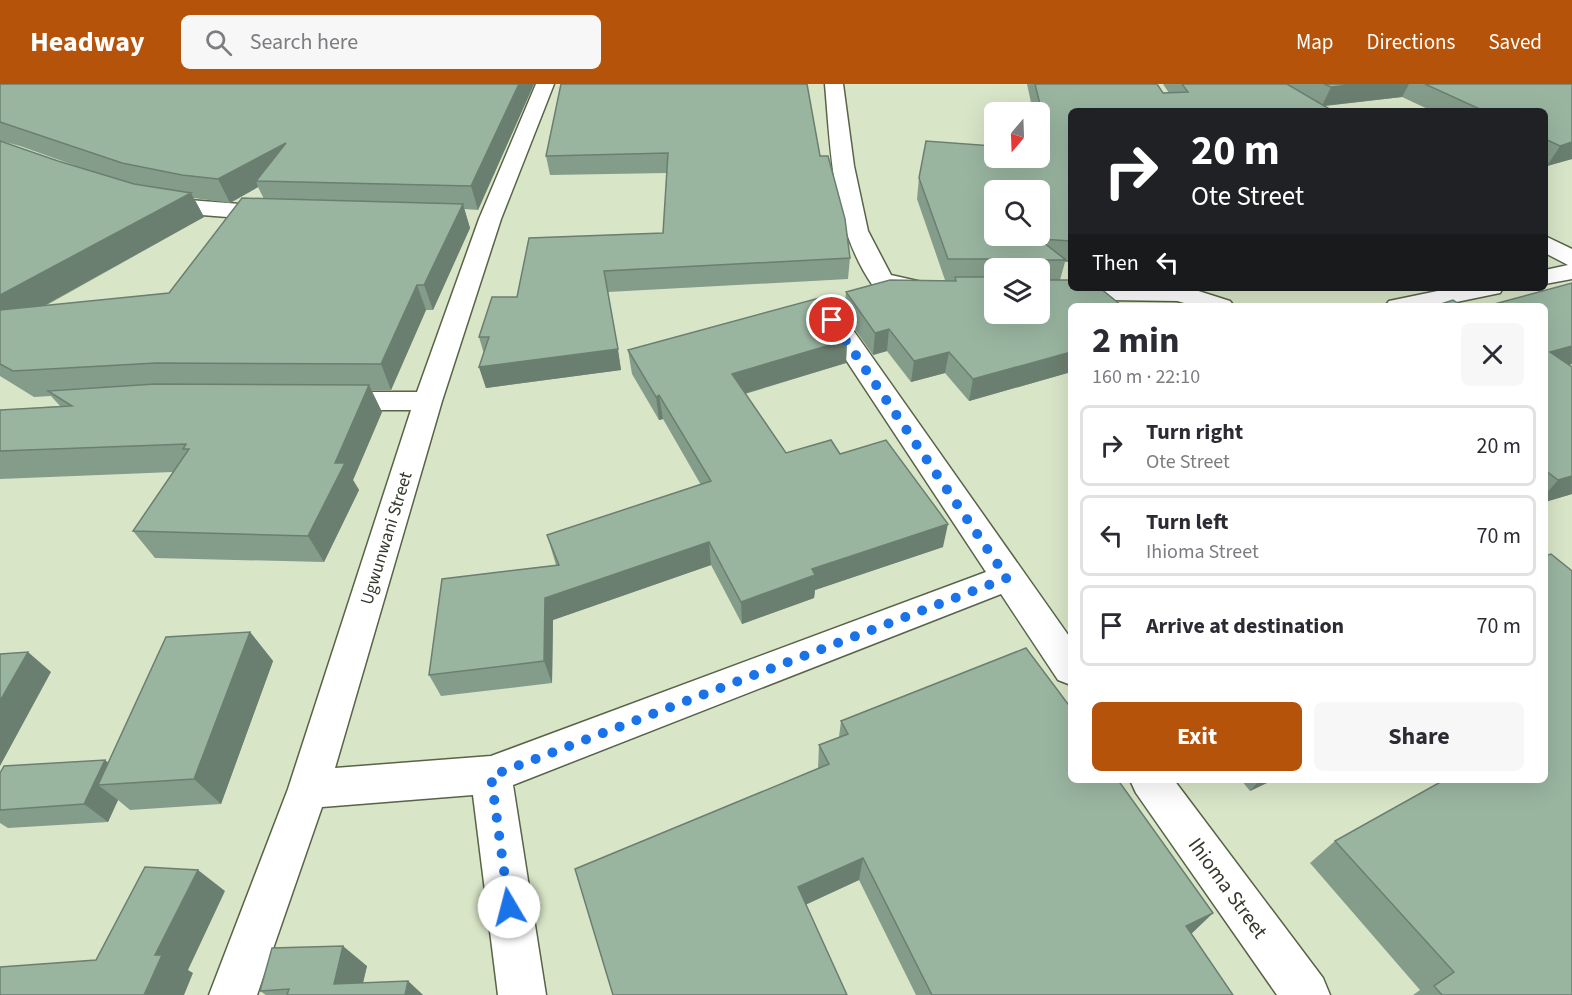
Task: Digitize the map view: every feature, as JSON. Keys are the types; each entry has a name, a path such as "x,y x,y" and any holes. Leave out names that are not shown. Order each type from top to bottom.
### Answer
{"street":[{"name":"Ugwunwani Street","path":"233,995 308,789 428,401 478,219 544,84"},
{"path":"834,84 843,166 856,231 882,281 922,289 984,290"},
{"path":"137,196 189,207 294,214"},
{"path":"1548,245 1572,259"},
{"path":"1548,277 1572,272"},
{"path":"1050,291 1179,293 1218,299"},
{"path":"1414,303 1476,291"},
{"path":"832,320 1068,665"},
{"path":"301,401 428,401"},
{"path":"308,789 491,776 1007,578"},
{"path":"491,776 522,995"},
{"name":"Ihioma Street","path":"1152,783 1306,995"}],"building":[{"path":"0,84 519,84 471,186 256,181 286,143 218,179 182,175 122,163 0,122"},
{"path":"561,84 807,84 820,156 828,156 845,219 850,258 604,271 618,349 479,367 489,337 479,337 492,297 517,297 529,238 663,233 668,153 546,156"},
{"path":"1035,84 1157,84 1163,93 1188,92 1182,84 1287,84 1328,108 1068,108 1068,241 1050,240 1050,180 984,180 984,246 1048,246 1066,260 1050,260 1050,258 948,259 919,178 926,141 984,145 984,168 1050,168 1050,102 1039,102"},
{"path":"1324,84 1359,84 1331,87"},
{"path":"1425,84 1572,84 1572,142 1560,146 1548,140 1548,108 1477,108"},
{"path":"0,141 134,184 191,193 0,295"},
{"path":"242,198 463,204 424,285 417,285 381,364 156,363 13,371 0,364 0,310 169,293"},
{"path":"955,277 984,277 984,324 1050,324 1050,280 1068,280 1068,291 1104,291 1118,303 1068,303 1068,353 973,379 949,352 914,361 889,329 875,333 846,292 890,280 956,281"},
{"path":"1572,283 1572,346 1550,352 1572,367 1572,476 1558,480 1548,472 1548,303 1498,303"},
{"path":"819,298 847,340 732,374 786,453 831,440 840,454 886,440 948,524 812,569 815,575 741,602 709,542 545,598 544,661 429,675 442,579 559,565 547,535 711,481 659,395 656,397 628,350"},
{"path":"155,384 369,385 335,463 345,463 308,536 133,531 189,449 183,449 186,444 0,451 0,410 72,406 48,391"},
{"path":"1551,554 1572,571 1572,995 1442,995 1434,986 1454,972 1335,841 1439,783 1548,783 1548,555"},
{"path":"250,632 194,779 98,785 166,637"},
{"path":"1026,648 1068,704 1068,783 1120,783 1213,913 1186,926 1233,995 932,995 863,858 798,887 847,995 613,995 575,869 829,764 819,745 848,734 841,721"},
{"path":"28,652 0,701 0,654"},
{"path":"105,760 84,804 0,810 0,773 4,766"},
{"path":"145,867 198,870 155,955 162,955 144,995 0,995 0,967 96,960"},
{"path":"343,946 334,984 408,981 405,995 287,995 289,989 260,991 272,948"}],"route":[{"path":"509,907 491,776 1007,578 832,320"}]}
